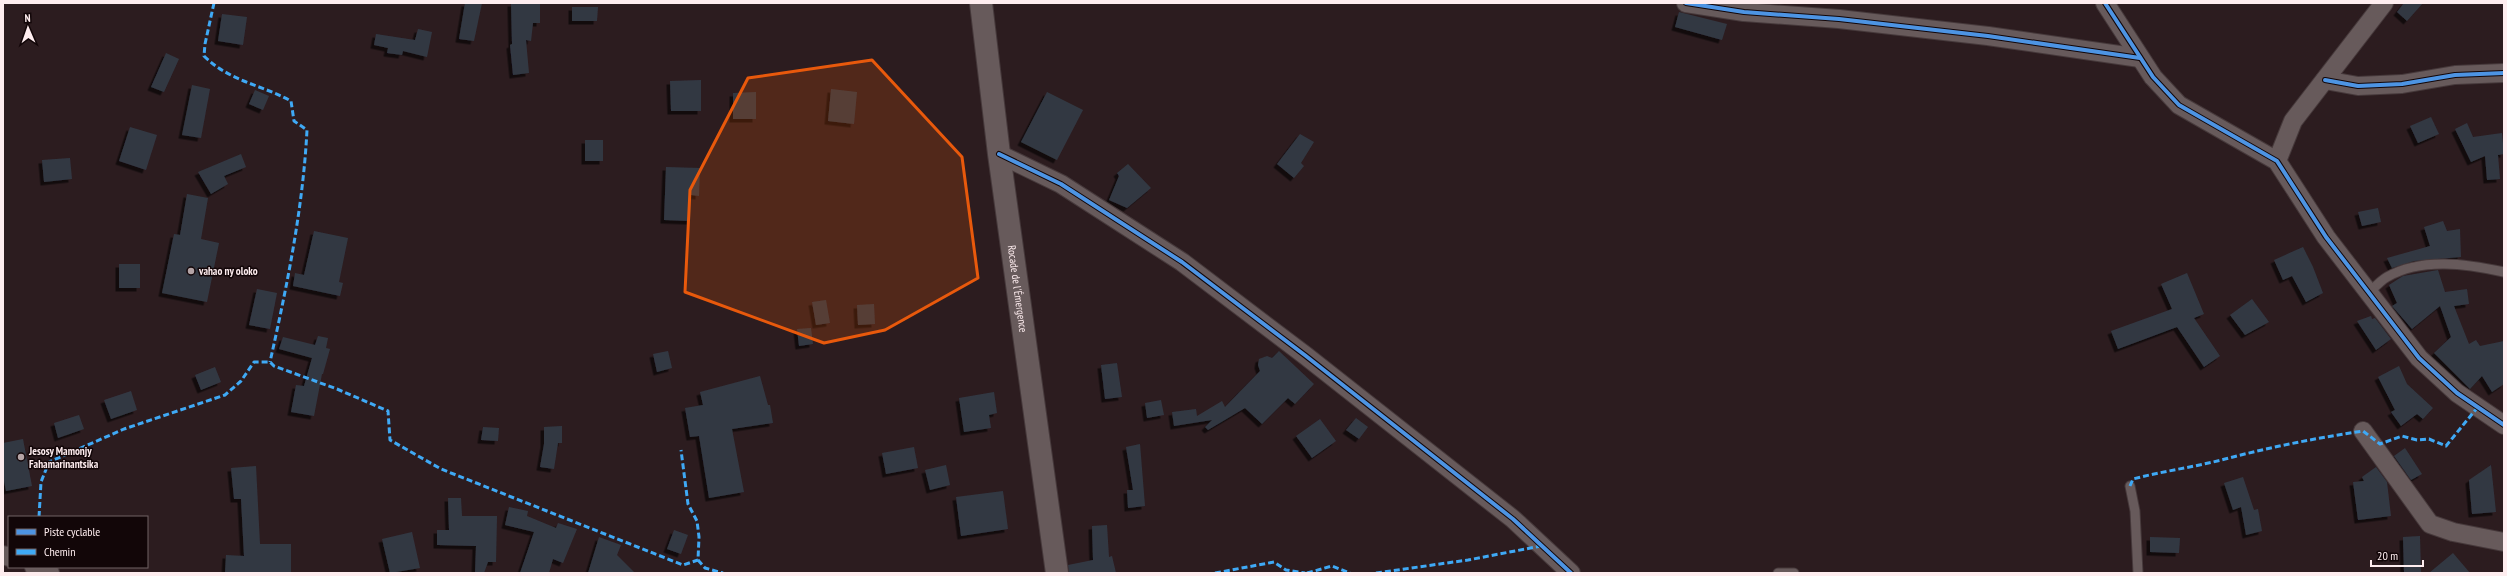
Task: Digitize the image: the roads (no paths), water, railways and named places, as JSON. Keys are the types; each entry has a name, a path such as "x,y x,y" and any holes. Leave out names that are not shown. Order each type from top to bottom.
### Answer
{"street":[{"name":"Rocade de l'Émergence","path":"981,3 999,154 1057,573"},
{"path":"1686,3 1744,12 1839,18 1988,36 2140,58"},
{"path":"2105,3 2153,77 2179,105 2277,161 2326,237 2419,358 2457,393 2504,425"},
{"path":"2277,161 2294,121 2384,3"},
{"path":"2325,80 2358,86 2402,84 2455,75 2504,73"},
{"path":"999,154 1061,184 1182,262 1306,356 1506,514 1570,573"},
{"path":"2363,431 2430,524 2453,532 2504,542"},
{"path":"37,568 50,573"}],"lane":[{"path":"2368,293 2387,277 2425,264 2469,264 2504,272"},
{"path":"2130,486 2135,511 2138,573"},
{"path":"1778,573 1794,573"}],"place":[{"name":"vahao ny oloko","path":"191,271"},
{"name":"Jesosy Mamonjy Fahamarinantsika","path":"21,457"}]}
